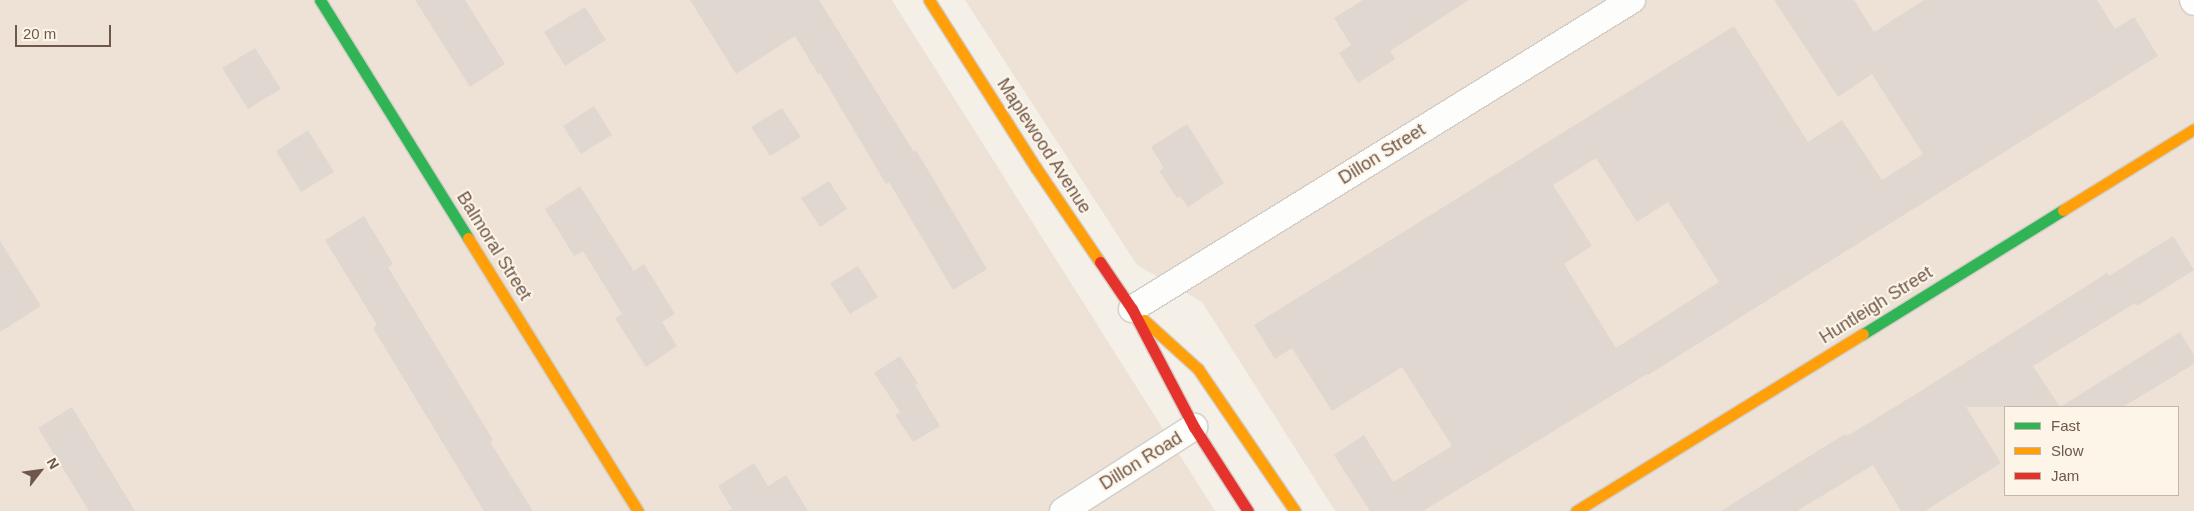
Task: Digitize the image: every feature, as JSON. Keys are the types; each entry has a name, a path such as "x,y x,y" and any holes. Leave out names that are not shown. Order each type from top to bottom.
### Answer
{"street":[{"name":"Balmoral Street","path":"320,0 638,511"},
{"name":"Maplewood Avenue","path":"929,0 1036,168 1132,309 1194,427 1248,511"},
{"name":"Dillon Street","path":"1132,309 1632,0"},
{"name":"Huntleigh Street","path":"1576,511 2194,128"},
{"name":"Maplewood Avenue","path":"1132,309 1198,369 1295,511"},
{"name":"Dillon Road","path":"1063,511 1194,427"}],"shaded area":[{"path":"0,0 892,0 1215,511 0,511"},
{"path":"965,0 2194,0 2194,511 1335,511 1202,302 1137,265"}],"building":[{"path":"415,0 465,0 505,64 470,87"},
{"path":"690,0 819,0 914,152 916,150 987,269 953,290 889,182 886,184 820,73 818,74 795,36 736,74"},
{"path":"1363,0 1469,0 1390,51 1395,59 1358,83 1339,53 1351,45 1334,18"},
{"path":"1774,0 1854,0 1874,32 1924,0 2097,0 2115,29 2134,17 2158,56 1648,375 1423,511 1370,511 1334,455 1364,435 1393,482 1452,446 1402,367 1332,411 1292,348 1275,359 1254,325 1734,26 1808,142 1842,120 1882,180 1923,154 1872,74 1838,97","holes":["1596,158 1637,222 1668,202 1719,282 1616,348 1564,264 1592,246 1553,185"]},
{"path":"585,7 606,40 565,66 544,32"},
{"path":"255,48 281,89 248,109 222,68"},
{"path":"594,106 612,135 581,154 563,126"},
{"path":"782,108 801,137 770,156 751,127"},
{"path":"1187,124 1224,183 1188,207 1180,196 1177,198 1159,171 1164,168 1151,147"},
{"path":"308,130 334,172 301,192 276,151"},
{"path":"829,181 847,209 820,227 801,198"},
{"path":"580,186 634,271 644,264 675,314 662,322 677,346 646,367 615,318 622,314 583,251 574,256 545,209"},
{"path":"364,216 393,264 388,267 493,440 490,442 533,511 484,511 373,328 377,325 325,240"},
{"path":"2173,236 2194,270 2137,306 2135,303 2033,366 2059,406 1966,407 2001,463 1925,511 1901,511 1873,465 1797,511 1721,511 1845,434 1847,436 1911,397 2107,273 2109,276"},
{"path":"0,241 41,306 0,332"},
{"path":"858,266 878,297 850,314 830,283"},
{"path":"2180,332 2194,355 2194,364 2125,406 2062,406"},
{"path":"900,356 918,383 915,385 940,426 913,442 895,415 900,412 874,373"},
{"path":"72,407 135,511 89,511 38,428"},
{"path":"754,463 768,486 786,475 808,511 728,511 732,509 718,486"}],"traffic: fast":[{"path":"320,0 468,238"},
{"path":"1863,334 2063,210"}],"traffic: slow":[{"path":"929,0 1036,168 1100,262"},
{"path":"2063,210 2194,129"},
{"path":"468,238 638,511"},
{"path":"1144,320 1198,369 1295,511"},
{"path":"1576,511 1863,334"}],"traffic: jam":[{"path":"1100,262 1132,309 1194,427 1248,511"}]}
